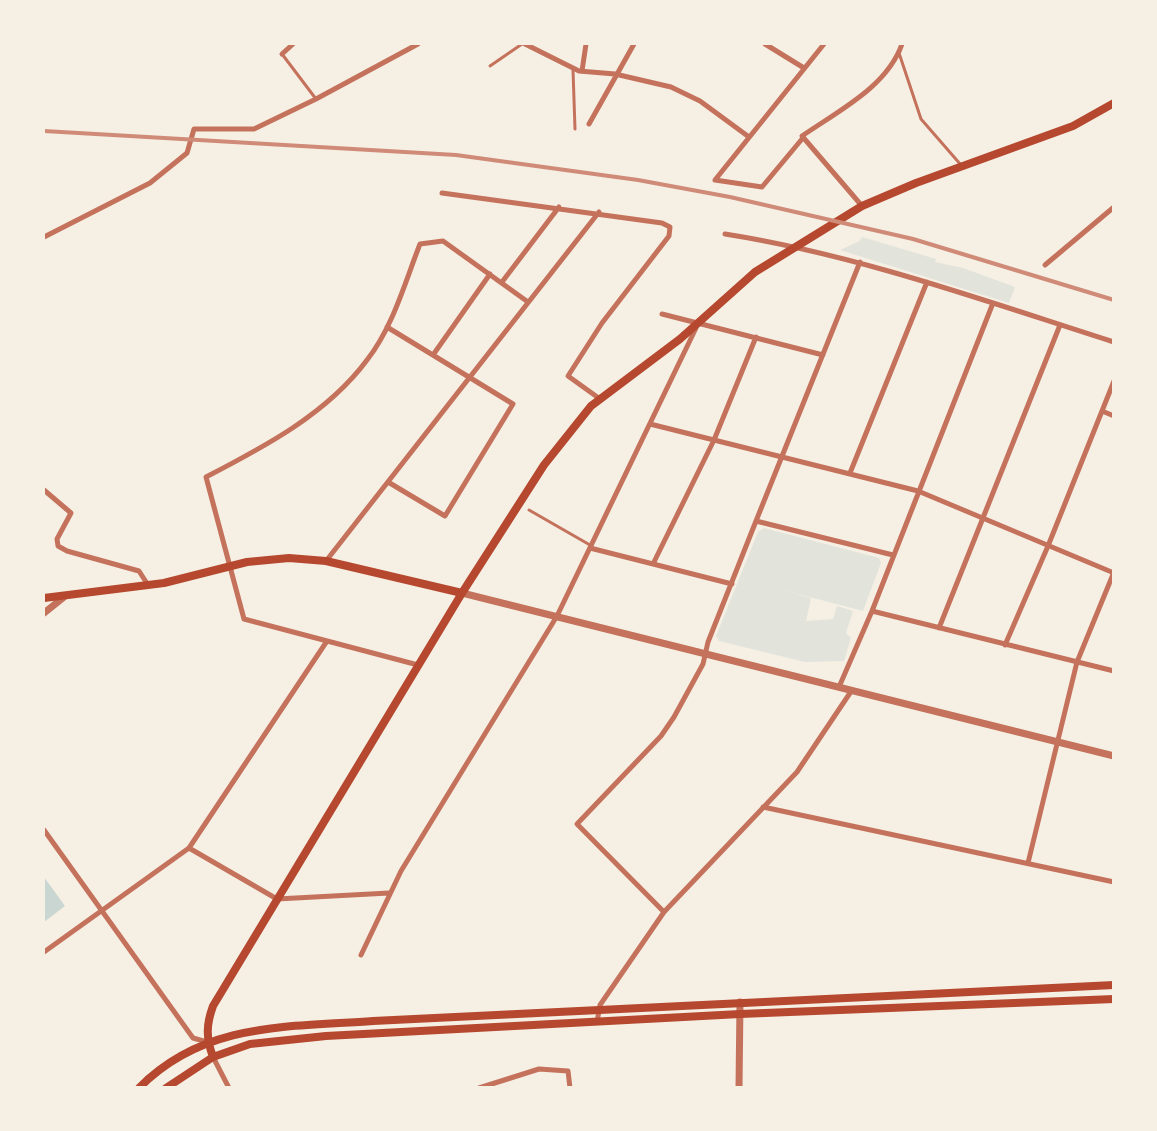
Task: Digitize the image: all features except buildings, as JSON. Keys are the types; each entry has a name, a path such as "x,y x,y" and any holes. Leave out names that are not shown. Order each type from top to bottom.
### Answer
{"main road":[{"path":"213,1057 207,1042 207,1023 213,1006 462,593 551,455 600,399 698,324 755,272 862,206 962,166 1073,126 1113,103"},
{"path":"44,598 148,585 278,558 327,561 462,593"},
{"path":"139,1088 180,1055 207,1042 252,1030 599,1009 1113,985"},
{"path":"166,1088 213,1057 250,1044 326,1036 740,1014 1113,999"}],"street":[{"path":"282,54 293,44"},
{"path":"44,237 150,183 187,153 194,129 254,129 316,99 418,44"},
{"path":"524,44 582,71 615,74 671,87 700,102 750,137"},
{"path":"582,71 586,44"},
{"path":"589,124 615,74 634,44"},
{"path":"765,44 804,68"},
{"path":"824,44 715,180 762,187 802,139 802,136 876,82 899,53 902,44"},
{"path":"802,139 862,206"},
{"path":"442,192 599,212 662,223 670,227 671,231 602,322 568,376 600,399"},
{"path":"502,282 559,207"},
{"path":"1045,265 1113,207"},
{"path":"327,561 599,212"},
{"path":"725,234 798,246 860,262 1113,342"},
{"path":"418,665 244,619 206,477 244,457 332,399 368,360 387,327 420,244 443,241 528,302"},
{"path":"664,912 577,824 661,736 703,664 756,521 860,262"},
{"path":"433,355 490,274"},
{"path":"850,473 927,282"},
{"path":"839,687 872,612 993,303"},
{"path":"662,314 823,355"},
{"path":"361,955 389,893 557,616 698,324"},
{"path":"939,628 1060,325"},
{"path":"387,327 513,404 445,516 388,482"},
{"path":"653,564 714,440 756,337"},
{"path":"1005,645 1048,546 1113,381"},
{"path":"1102,411 1113,416"},
{"path":"650,424 918,491 1113,573 1077,662 1028,863"},
{"path":"44,490 71,513 57,539 58,546 67,551 139,571 148,585"},
{"path":"756,521 893,555"},
{"path":"591,547 732,584"},
{"path":"462,593 1113,756"},
{"path":"44,613 64,597"},
{"path":"872,612 1113,671"},
{"path":"44,952 189,848 327,641"},
{"path":"597,1022 599,1009 664,912 797,772 852,690"},
{"path":"763,807 1113,882"},
{"path":"44,830 193,1038 207,1042"},
{"path":"189,848 277,899 389,893"},
{"path":"739,1088 740,1002"},
{"path":"213,1057 229,1088"},
{"path":"479,1088 539,1069 568,1071 570,1088"}],"lane":[{"path":"490,66 524,44"},
{"path":"899,53 921,119 962,166"},
{"path":"282,54 316,99"},
{"path":"573,68 575,129"},
{"path":"529,510 591,547"}],"shaded area":[{"path":"862,237 936,259 935,262 963,268 1015,287 1009,303 840,250 860,241"},
{"path":"764,528 879,558 881,563 863,611 783,590 811,598 806,621 833,619 837,606 853,611 846,633 851,638 844,661 805,662 719,641 716,636 758,532"},
{"path":"44,877 65,906 44,922"}],"railway":[{"path":"44,131 456,155 638,180 730,197 913,239 1114,300"}]}
